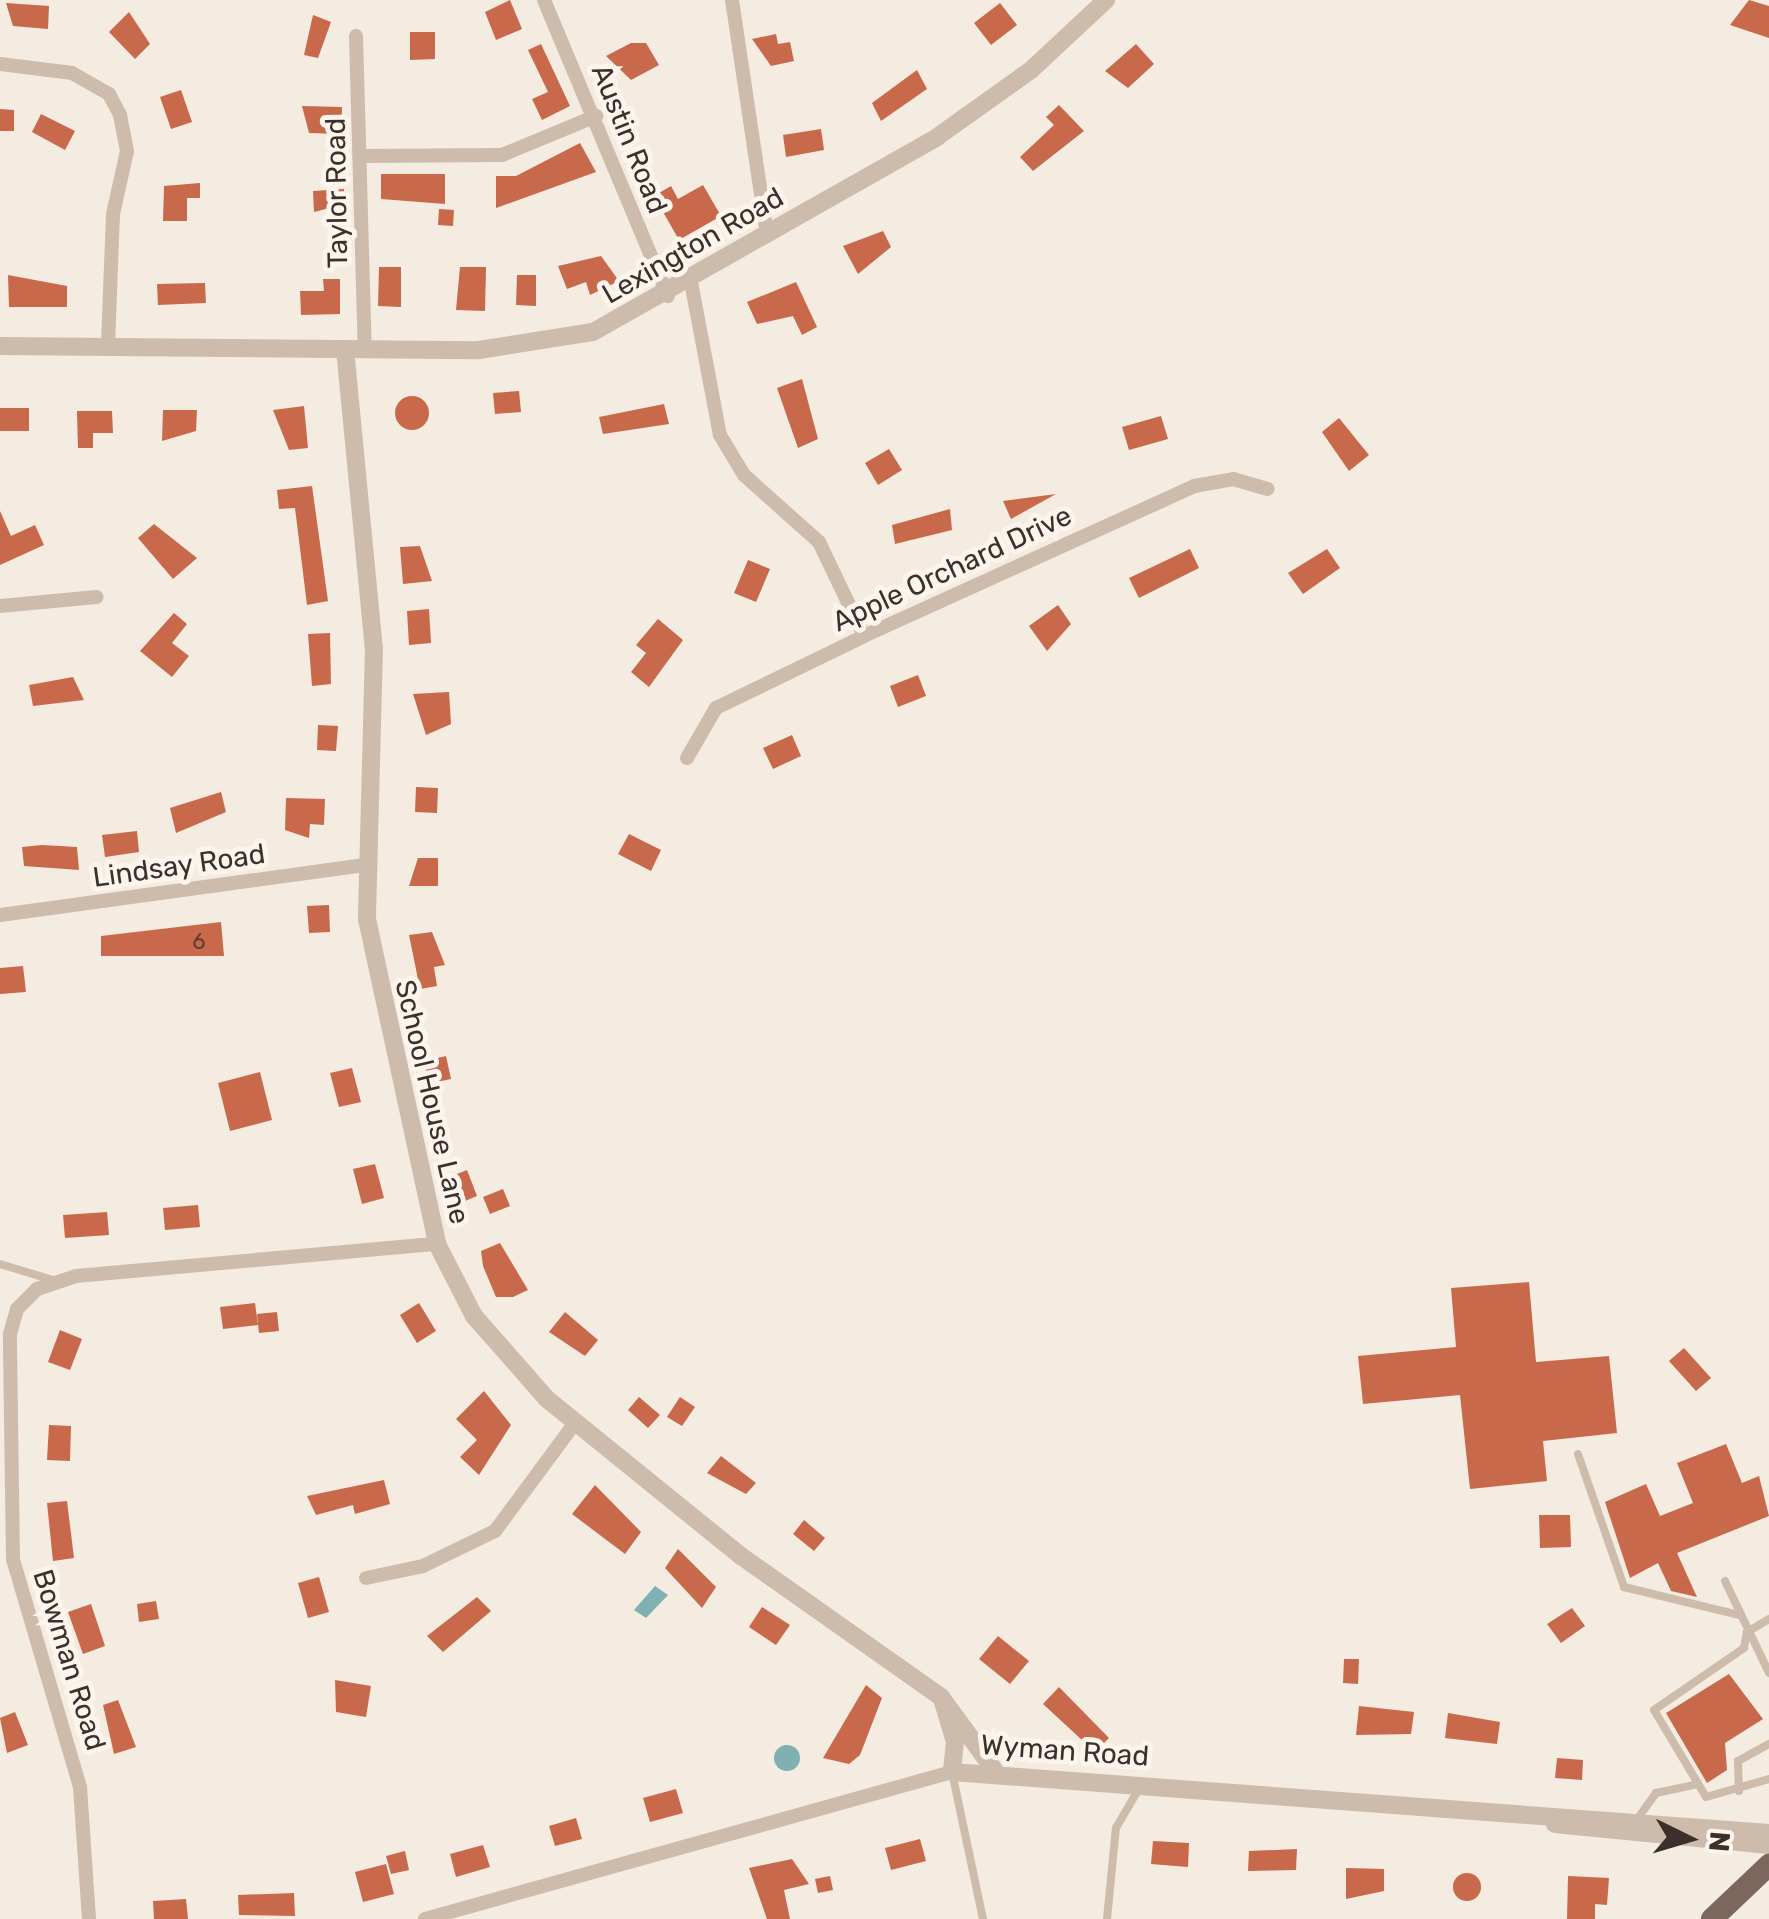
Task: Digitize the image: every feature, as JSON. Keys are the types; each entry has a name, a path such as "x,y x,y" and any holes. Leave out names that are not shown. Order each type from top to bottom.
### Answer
{"main road":[{"path":"1712,1919 1769,1864"}],"street":[{"name":"Austin Road","path":"544,0 596,116 668,296"},
{"path":"732,0 768,235"},
{"name":"Lexington Road","path":"0,346 365,349 566,340 668,296 937,138 1054,52 1106,0"},
{"name":"Taylor Road","path":"356,36 365,349"},
{"path":"0,64 72,73 109,94 120,115 127,151 113,214 108,346"},
{"path":"361,156 502,154 596,116"},
{"path":"691,282 720,435 744,475 819,542 864,636"},
{"name":"School House Lane","path":"345,348 374,648 364,866 377,994 438,1244 489,1336 575,1424 940,1697 995,1771"},
{"name":"Apple Orchard Drive","path":"687,758 716,708 864,636 1194,486 1233,479 1268,489"},
{"path":"0,606 97,597"},
{"name":"Lindsay Road","path":"0,915 364,866"},
{"path":"56,1281 438,1244"},
{"name":"Bowman Road","path":"56,1281 24,1298 5,1332 13,1560 80,1787 89,1919"},
{"path":"366,1578 422,1566 495,1531 575,1424"},
{"path":"940,1697 956,1742 952,1772"},
{"name":"Wyman Road","path":"425,1919 952,1772 995,1771 1143,1784 1540,1820 1634,1838 1769,1846"},
{"name":"Wyman Road","path":"1540,1820 1635,1818 1769,1833"}],"lane":[{"path":"0,1264 56,1281"},
{"path":"1578,1454 1624,1587 1739,1615"},
{"path":"1725,1581 1746,1632 1769,1673"},
{"path":"1746,1632 1769,1619"},
{"path":"1746,1632 1744,1648 1654,1710 1694,1785 1706,1797 1739,1791 1769,1779"},
{"path":"1739,1791 1738,1761 1769,1744"},
{"path":"952,1772 983,1919"},
{"path":"1111,1917 1116,1828 1143,1784"},
{"path":"1634,1838 1635,1818 1656,1794 1694,1785"}],"water":[{"path":"655,1586 668,1595 646,1618 634,1610"},
{"path":"787,1745 796,1749 800,1758 796,1767 787,1771 778,1767 774,1758 778,1749"}],"building":[{"path":"510,0 522,29 496,40 485,12"},
{"path":"1749,0 1769,6 1769,38 1730,25"},
{"path":"6,3 49,6 48,29 13,26"},
{"path":"1000,3 1017,25 991,45 974,23"},
{"path":"129,12 150,44 135,59 109,32"},
{"path":"313,15 331,22 318,58 304,55"},
{"path":"410,32 435,32 435,59 410,60"},
{"path":"776,34 778,44 790,42 794,61 771,66 752,39"},
{"path":"631,43 646,43 659,65 631,80 606,56"},
{"path":"541,44 570,106 542,120 532,99 548,92 528,50"},
{"path":"1136,44 1154,64 1128,88 1105,71"},
{"path":"917,70 927,89 881,121 872,103"},
{"path":"181,90 192,122 171,129 160,97"},
{"path":"1059,105 1084,131 1033,171 1020,157 1054,125 1046,117"},
{"path":"302,106 342,107 341,134 309,133"},
{"path":"0,109 14,110 14,131 0,131"},
{"path":"41,114 75,131 65,150 32,132"},
{"path":"821,129 824,150 786,157 783,135"},
{"path":"580,143 596,172 496,208 496,176 516,176"},
{"path":"381,174 445,174 445,204 381,199"},
{"path":"200,183 200,198 187,198 187,221 163,221 164,186"},
{"path":"703,185 721,216 679,240 654,196 671,186 678,199"},
{"path":"344,189 345,204 314,212 313,191"},
{"path":"439,209 454,210 453,226 438,225"},
{"path":"883,231 891,247 858,274 843,246"},
{"path":"601,256 619,281 590,295 586,282 567,289 558,266"},
{"path":"379,267 401,267 401,307 378,306"},
{"path":"460,267 486,267 485,311 456,310"},
{"path":"8,275 67,286 67,307 9,307"},
{"path":"517,275 536,275 536,306 516,305"},
{"path":"323,279 340,279 340,314 301,315 300,291 324,291"},
{"path":"796,282 817,327 802,335 793,316 757,324 747,302"},
{"path":"205,283 206,303 158,305 157,284"},
{"path":"802,379 818,439 798,448 777,388"},
{"path":"519,391 521,412 495,414 493,393"},
{"path":"412,396 424,401 429,413 424,425 412,430 400,425 395,413 400,401"},
{"path":"664,404 669,424 603,434 599,417"},
{"path":"304,406 308,448 289,450 273,410"},
{"path":"0,408 29,408 29,431 0,431"},
{"path":"163,410 197,410 196,431 162,441"},
{"path":"77,411 112,411 113,433 93,433 93,448 78,448"},
{"path":"1161,416 1168,439 1129,450 1122,427"},
{"path":"1339,418 1369,455 1349,471 1322,432"},
{"path":"889,449 902,470 878,485 865,463"},
{"path":"312,486 328,601 307,605 295,508 279,509 277,490"},
{"path":"1056,494 1011,519 1003,501"},
{"path":"950,509 952,530 895,544 892,525"},
{"path":"0,511 11,536 35,525 44,545 0,565"},
{"path":"154,524 197,558 173,579 138,538"},
{"path":"420,546 432,581 403,584 400,547"},
{"path":"1190,549 1199,568 1139,598 1129,578"},
{"path":"1327,549 1340,568 1303,594 1288,573"},
{"path":"748,560 770,569 756,602 734,593"},
{"path":"1058,605 1071,624 1047,651 1029,626"},
{"path":"429,609 431,643 409,645 407,611"},
{"path":"174,613 187,624 172,643 189,656 172,677 140,651"},
{"path":"658,619 683,640 649,687 631,672 646,653 636,645"},
{"path":"330,633 331,684 312,686 308,634"},
{"path":"918,675 926,696 898,707 890,686"},
{"path":"73,677 84,700 33,706 29,685"},
{"path":"449,692 451,724 426,735 413,694"},
{"path":"318,725 338,726 336,751 317,750"},
{"path":"792,735 801,756 773,769 763,748"},
{"path":"416,787 438,788 437,813 415,812"},
{"path":"221,792 226,812 176,833 170,808"},
{"path":"286,798 325,799 324,825 310,824 309,838 285,830"},
{"path":"137,831 139,852 105,857 102,835"},
{"path":"629,834 661,850 651,871 618,854"},
{"path":"22,847 77,847 79,870 24,866"},
{"path":"418,858 438,858 438,886 409,886"},
{"path":"329,905 330,932 309,933 307,906"},
{"path":"221,922 224,956 101,956 101,936"},
{"path":"432,932 445,965 434,967 437,986 420,989 409,935"},
{"path":"23,966 26,992 0,994 0,968"},
{"path":"446,1056 451,1079 426,1084 426,1061"},
{"path":"352,1068 361,1102 339,1107 330,1073"},
{"path":"260,1072 272,1120 230,1131 218,1083"},
{"path":"375,1164 384,1198 362,1204 353,1169"},
{"path":"467,1170 477,1196 458,1204 447,1178"},
{"path":"503,1189 510,1206 490,1214 483,1197"},
{"path":"198,1205 200,1227 165,1230 163,1208"},
{"path":"107,1212 109,1235 65,1238 63,1215"},
{"path":"500,1243 528,1290 513,1297 496,1297 483,1266 481,1251"},
{"path":"1529,1282 1536,1362 1609,1356 1617,1433 1543,1441 1547,1481 1470,1489 1460,1395 1363,1404 1358,1356 1456,1347 1451,1288"},
{"path":"255,1303 258,1325 223,1329 220,1307"},
{"path":"419,1303 436,1331 417,1343 400,1315"},
{"path":"277,1312 279,1331 259,1333 257,1314"},
{"path":"565,1312 598,1340 585,1356 549,1332"},
{"path":"60,1330 82,1339 70,1370 48,1362"},
{"path":"1684,1348 1711,1378 1696,1391 1669,1361"},
{"path":"484,1391 511,1425 479,1475 460,1457 477,1440 456,1419"},
{"path":"639,1397 660,1415 648,1428 628,1410"},
{"path":"680,1397 695,1407 682,1426 667,1417"},
{"path":"49,1425 71,1426 70,1461 47,1460"},
{"path":"1726,1444 1742,1483 1759,1476 1769,1516 1677,1553 1697,1597 1671,1591 1658,1563 1630,1578 1605,1502 1646,1484 1660,1516 1693,1503 1677,1463"},
{"path":"721,1456 756,1483 746,1494 707,1473"},
{"path":"384,1480 390,1504 355,1514 353,1505 316,1515 307,1496"},
{"path":"595,1485 641,1532 625,1554 572,1514"},
{"path":"67,1501 74,1558 53,1561 47,1503"},
{"path":"1539,1515 1570,1515 1571,1547 1540,1548"},
{"path":"804,1520 825,1538 814,1551 793,1534"},
{"path":"678,1549 716,1587 702,1608 665,1568"},
{"path":"319,1577 329,1612 308,1618 298,1583"},
{"path":"477,1597 491,1611 443,1652 427,1636"},
{"path":"156,1601 159,1619 139,1622 137,1604"},
{"path":"91,1604 105,1646 83,1654 68,1612"},
{"path":"762,1607 790,1625 776,1645 749,1627"},
{"path":"1572,1608 1585,1626 1561,1643 1547,1624"},
{"path":"998,1636 1029,1661 1010,1684 979,1659"},
{"path":"1344,1659 1359,1659 1358,1684 1343,1683"},
{"path":"1729,1674 1763,1719 1725,1743 1727,1770 1707,1783 1666,1713"},
{"path":"335,1680 371,1686 366,1717 336,1712"},
{"path":"866,1685 882,1698 860,1755 849,1764 823,1758"},
{"path":"1059,1687 1109,1738 1095,1752 1043,1704"},
{"path":"118,1700 136,1747 114,1754 103,1705"},
{"path":"1359,1706 1414,1712 1411,1734 1356,1735"},
{"path":"15,1712 28,1745 7,1753 0,1718"},
{"path":"1448,1713 1500,1722 1497,1744 1445,1738"},
{"path":"1557,1758 1583,1760 1582,1780 1555,1778"},
{"path":"676,1789 683,1813 650,1822 643,1798"},
{"path":"576,1818 582,1839 555,1846 549,1826"},
{"path":"920,1839 926,1861 891,1870 885,1848"},
{"path":"1153,1841 1189,1843 1188,1867 1151,1864"},
{"path":"483,1845 490,1867 456,1877 450,1854"},
{"path":"1297,1849 1296,1870 1248,1871 1249,1851"},
{"path":"405,1851 409,1870 391,1874 386,1856"},
{"path":"792,1859 809,1884 784,1890 790,1919 767,1919 749,1868"},
{"path":"386,1864 394,1894 363,1902 355,1872"},
{"path":"1346,1868 1384,1869 1384,1891 1346,1899"},
{"path":"1467,1873 1477,1877 1481,1887 1477,1897 1467,1901 1457,1897 1453,1887 1457,1877"},
{"path":"830,1876 833,1890 818,1893 815,1879"},
{"path":"1568,1876 1609,1878 1607,1905 1595,1904 1595,1919 1567,1919"},
{"path":"294,1893 295,1916 239,1915 238,1895"},
{"path":"186,1899 188,1919 154,1919 153,1901"}]}
